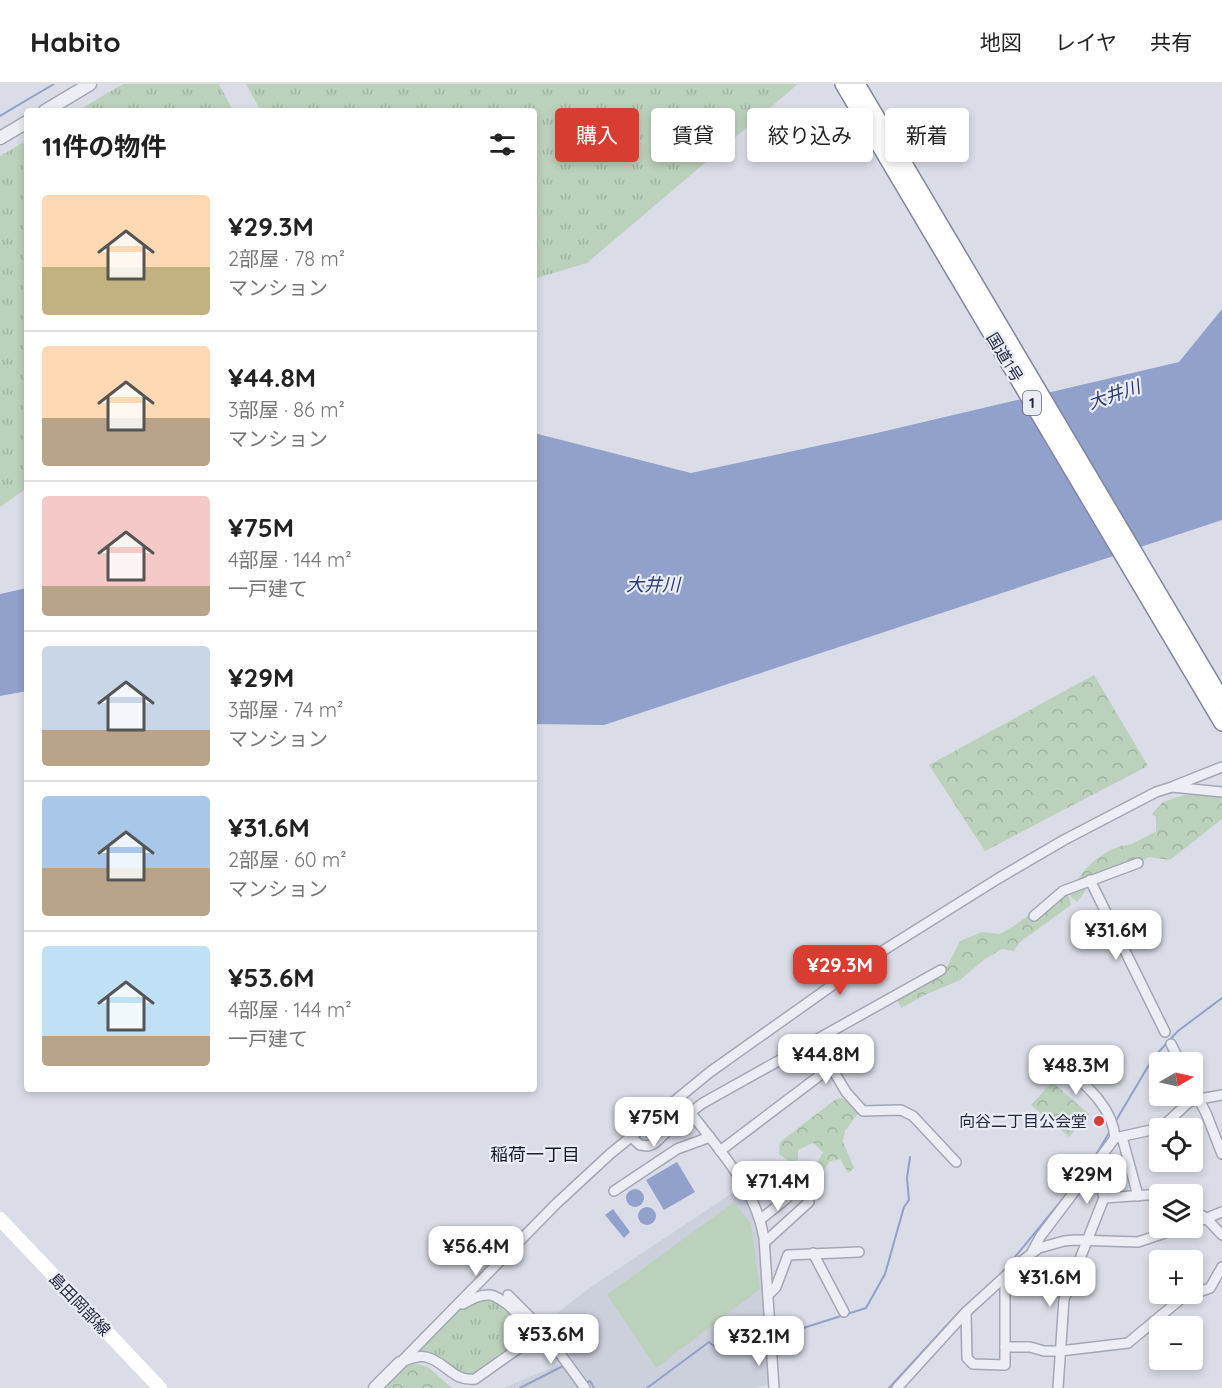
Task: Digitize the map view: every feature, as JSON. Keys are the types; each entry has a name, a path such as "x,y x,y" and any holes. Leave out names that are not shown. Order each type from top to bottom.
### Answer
{"highway":[{"name":"国道1号","path":"843,84 1222,723"},
{"name":"国道1号","path":"857,84 1222,700"}],"main road":[{"name":"島田岡部線","path":"0,1219 160,1388"}],"street":[{"path":"50,108 90,84"},
{"path":"0,138 24,124"},
{"path":"375,1388 556,1204 630,1136 710,1072 868,960 999,878 1064,840 1156,792 1222,767"},
{"path":"1172,787 1222,792"},
{"path":"1034,916 1063,891 1138,864"},
{"path":"1090,880 1165,1032"},
{"path":"630,1136 640,1145 648,1146 655,1143 690,1112 740,1081 941,970"},
{"path":"815,1040 846,1092 863,1111 901,1110 913,1116 956,1162"},
{"path":"1171,1044 1175,1052"},
{"path":"1056,1058 1101,1102 1116,1132 1138,1196"},
{"path":"720,1150 831,1067"},
{"path":"1203,1098 1222,1095"},
{"path":"1171,1118 1185,1106"},
{"path":"1202,1106 1222,1154"},
{"path":"690,1112 746,1188 761,1219 765,1242 774,1388"},
{"path":"1116,1132 1149,1129"},
{"path":"1031,1254 1040,1236 1095,1167 1116,1132"},
{"path":"614,1191 676,1149 710,1137"},
{"path":"1058,1388 1065,1299 1104,1198 1095,1167"},
{"path":"746,1188 764,1172 787,1198 761,1219"},
{"path":"1104,1198 1149,1195"},
{"path":"765,1242 809,1202"},
{"path":"1203,1219 1222,1212"},
{"path":"1203,1216 1222,1235"},
{"path":"897,1388 966,1312 1039,1248 1064,1241 1138,1242 1150,1238"},
{"path":"768,1295 776,1287 788,1255 859,1252"},
{"path":"813,1253 844,1311"},
{"path":"492,1295 490,1276 497,1264"},
{"path":"1005,1347 1030,1347 1044,1351 1060,1351 1128,1342 1182,1298 1210,1288 1222,1267"},
{"path":"966,1312 967,1358 973,1364 1005,1365 1005,1277"},
{"path":"400,1363 413,1358 426,1357 459,1378 475,1379 519,1348 526,1334 525,1323 521,1316 492,1295 472,1298 429,1334"},
{"path":"508,1295 539,1325 585,1388"},
{"path":"525,1323 535,1322"}],"shaded area":[{"path":"740,1188 757,1222 770,1384 755,1388 503,1388 573,1359 547,1321 588,1289"}],"green space":[{"path":"123,84 219,84 231,108 82,108"},
{"path":"246,84 798,84 770,108 747,108 747,127 735,137 735,108 651,108 651,162 706,162 587,263 537,278 537,108 259,108"},
{"path":"24,142 24,490 0,507 0,156"},
{"path":"1094,675 1148,766 985,851 929,765"},
{"path":"1184,795 1222,795 1222,819 1170,860 1149,857 1138,863 1121,863 1096,876 1077,902 1070,896 1077,880 1089,866 1104,854 1156,832 1156,817 1152,814 1163,802"},
{"path":"1063,891 1069,897 1071,905 1020,942 1014,951 1002,949 985,959 960,980 901,1008 897,999 940,973 948,965 960,941 982,932 1000,934"},
{"path":"1052,1082 1089,1114 1069,1137 1031,1105"},
{"path":"843,1098 859,1112 845,1131 843,1142 854,1168 848,1173 840,1159 830,1161 822,1173 814,1175 813,1170 823,1152 813,1143 798,1150 798,1159 792,1163 779,1154 780,1142 836,1099"},
{"path":"734,1202 751,1224 760,1289 656,1368 607,1295"},
{"path":"492,1299 519,1320 522,1333 511,1348 482,1370 466,1375 454,1370 434,1355 427,1352 414,1352 464,1306 473,1301"},
{"path":"417,1364 428,1367 452,1388 381,1388 408,1365"}],"water":[{"name":"大井川","path":"1222,309 1222,520 604,725 537,724 537,434 691,473 877,433 1179,362"},
{"path":"24,589 24,692 0,696 0,594"},
{"path":"677,1162 695,1192 664,1210 646,1180"},
{"path":"635,1189 641,1192 644,1198 641,1204 635,1207 629,1204 626,1198 629,1192"},
{"path":"647,1207 653,1210 656,1216 653,1222 647,1225 641,1222 638,1216 641,1210"},
{"path":"613,1209 630,1232 624,1238 605,1215"}],"waterway":[{"path":"0,116 54,84"},
{"path":"1114,1124 1153,1058 1178,1031 1222,998"},
{"path":"1093,1160 1110,1131"},
{"path":"772,1338 866,1308 885,1274 904,1207 909,1200 907,1178 910,1157"},
{"path":"1001,1274 1066,1195"},
{"path":"889,1388 961,1310"},
{"path":"647,1388 709,1342 716,1348 767,1339"},
{"path":"520,1388 563,1366 579,1388 581,1386"},
{"path":"586,1383 590,1381 594,1388"}],"place":[{"name":"向谷二丁目公会堂","path":"1099,1121"}],"district":[{"name":"稲荷一丁目","path":"535,1155"}]}
